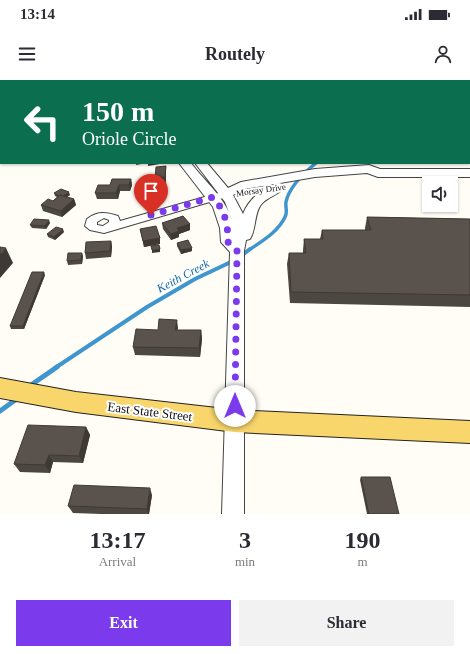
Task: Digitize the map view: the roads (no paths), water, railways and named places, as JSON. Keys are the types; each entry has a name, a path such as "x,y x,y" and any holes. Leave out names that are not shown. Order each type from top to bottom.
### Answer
{"main road":[{"name":"East State Street","path":"0,388 76,402 235,420 470,432"}],"street":[{"path":"187,164 219,195"},
{"path":"202,164 219,195 220,207 227,224 228,242 237,251"},
{"name":"Morsay Drive","path":"219,195 241,194 279,183 316,177 374,176 378,173 470,172"},
{"path":"233,514 237,251 245,236 250,212 255,202 279,183"},
{"path":"111,227 219,195"}],"waterway":[{"name":"Keith Creek","path":"249,250 269,236 282,222 286,215 286,202 290,191 302,175 315,164"},
{"name":"Keith Creek","path":"241,256 250,249"},
{"name":"Keith Creek","path":"55,368 147,307 195,279 233,261"},
{"name":"Keith Creek","path":"31,385 57,367"},
{"name":"Keith Creek","path":"0,411 18,398"}]}
